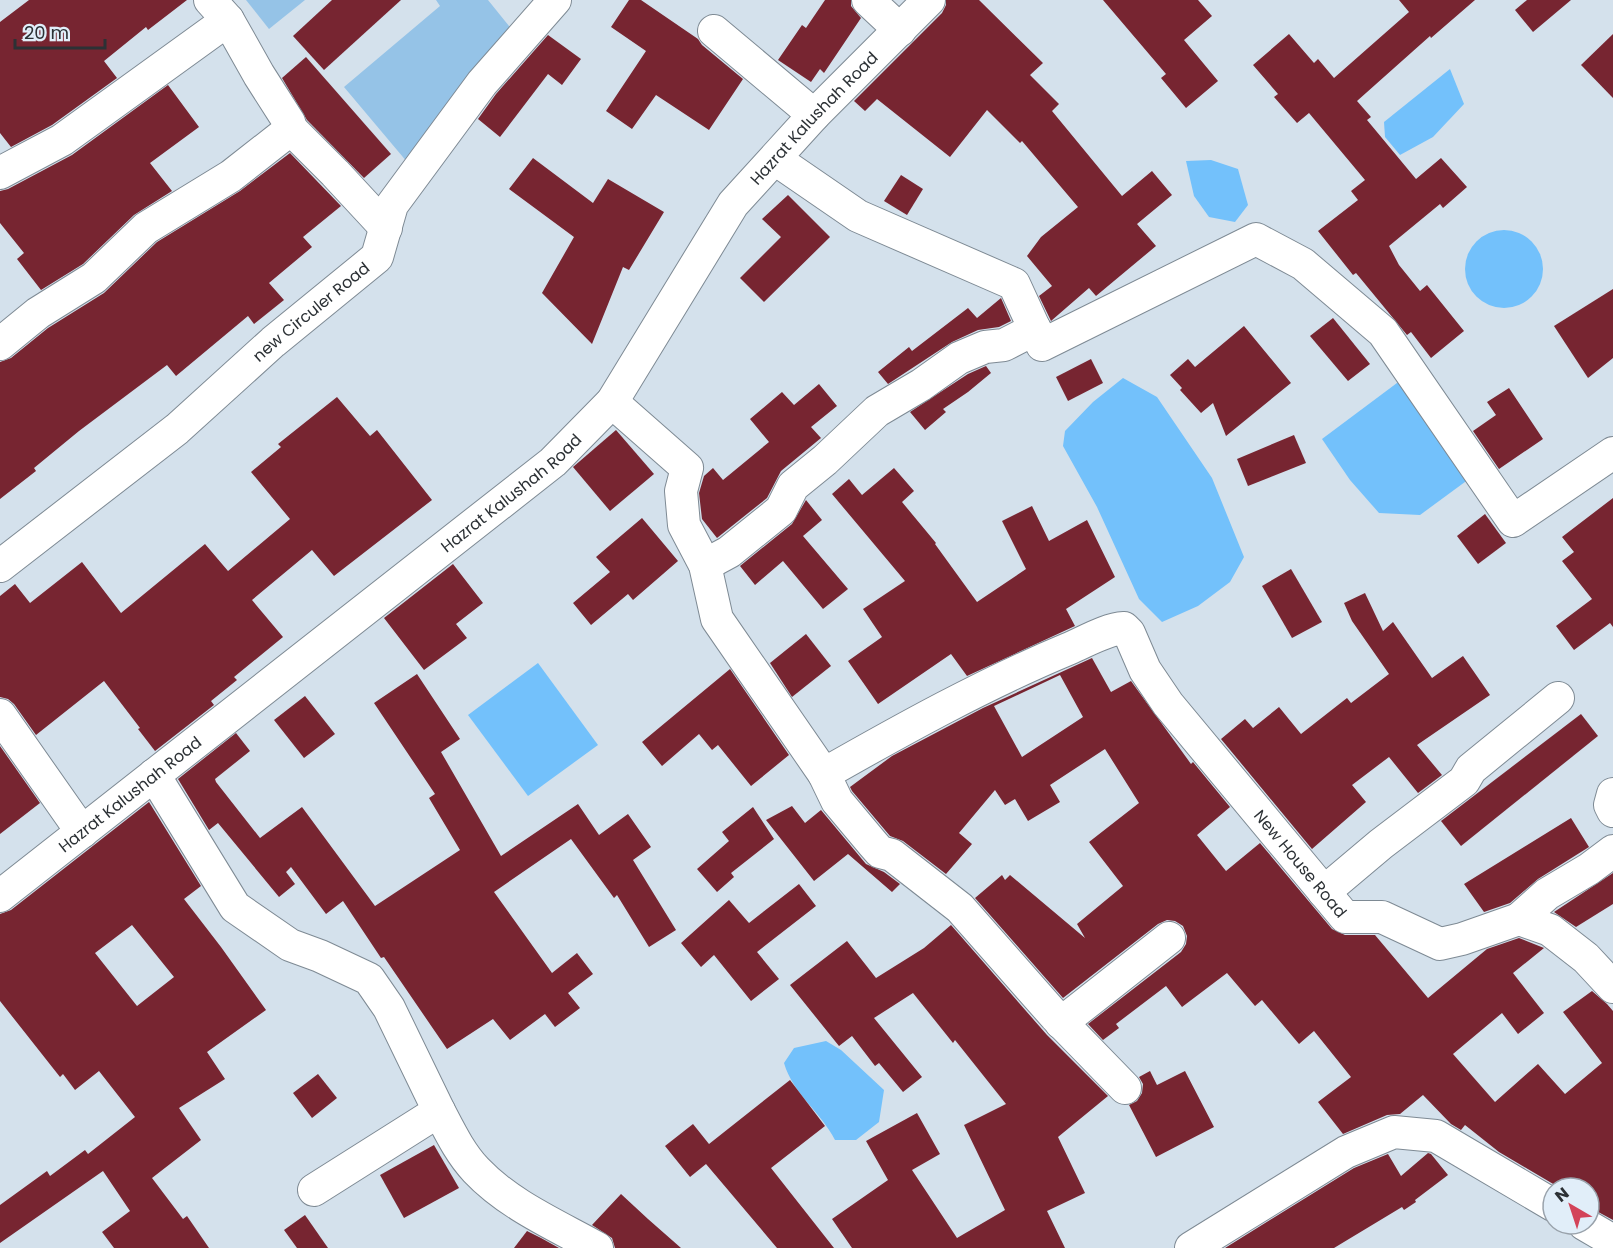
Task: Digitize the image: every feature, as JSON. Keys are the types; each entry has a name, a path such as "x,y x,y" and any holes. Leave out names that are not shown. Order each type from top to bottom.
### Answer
{"street":[{"name":"new Circuler Road","path":"0,567 177,429 273,342 377,257 392,205 482,83 555,0"},
{"path":"868,0 900,30"},
{"name":"Hazrat Kalushah Road","path":"0,896 553,462 612,402 733,204 814,115 929,0"},
{"path":"0,173 62,140 219,10 289,122 291,129 335,172 386,228"},
{"path":"714,31 814,115"},
{"path":"0,344 38,313 94,279 146,228 231,176 291,129"},
{"path":"775,159 858,216 1014,285 1042,345 1256,239 1303,264 1383,332 1513,521 1613,453"},
{"path":"705,566 729,552 781,510 793,486 825,460 877,411 921,385 958,358 985,347 1004,345 1035,329"},
{"path":"612,402 687,468 681,491 684,525 705,566 717,619 824,774 837,801 880,852 892,855 960,908 1061,1023 1125,1088"},
{"name":"New House Road","path":"824,774 898,732 982,689 1044,659 1124,627 1129,633 1145,670 1168,704 1345,917 1382,917 1440,944 1462,939 1519,919"},
{"path":"1324,892 1381,844 1464,781 1471,769 1558,698"},
{"path":"0,715 82,832"},
{"path":"154,775 236,907 290,945 369,979 389,1008 439,1112 459,1147 476,1170 508,1198 597,1248"},
{"path":"1613,794 1610,806 1613,811"},
{"path":"1613,851 1589,869 1547,894 1519,919 1550,930 1586,958 1613,987"},
{"path":"1061,1023 1169,938"},
{"path":"314,1190 439,1112"},
{"path":"1191,1248 1346,1152 1394,1132 1436,1136 1541,1198"}],"shaded area":[{"path":"246,0 305,0 269,29"},
{"path":"436,0 488,0 518,37 413,169 344,87 440,6"},
{"path":"1450,69 1464,104 1433,137 1400,155 1385,137 1384,122"},
{"path":"1211,160 1238,169 1248,205 1235,222 1209,217 1194,196 1186,161"},
{"path":"1504,230 1519,233 1532,241 1540,254 1543,269 1540,284 1532,297 1519,305 1504,308 1489,305 1476,297 1468,284 1465,269 1468,254 1476,241 1489,233"},
{"path":"1123,378 1157,397 1212,478 1244,557 1230,582 1198,606 1162,622 1139,599 1097,507 1063,446 1065,431 1093,402"},
{"path":"1401,380 1469,479 1420,515 1379,513 1350,480 1322,439"},
{"path":"538,663 598,745 528,796 468,715"},
{"path":"826,1041 841,1050 884,1090 879,1122 856,1140 835,1140 800,1094 784,1063 794,1048"}],"building":[{"path":"29,0 187,0 148,30 146,27 104,61 117,78 52,125 11,147 0,133 0,22"},
{"path":"332,0 401,0 324,70 293,36"},
{"path":"629,0 641,0 698,39 702,45 743,79 709,130 656,95 632,129 606,111 646,51 611,27"},
{"path":"825,0 851,0 851,6 861,18 824,73 820,69 811,82 778,60 802,25 806,28"},
{"path":"946,0 979,0 1043,63 1030,75 1059,104 1052,111 1122,196 1152,171 1172,195 1137,224 1156,246 1096,296 1089,288 1051,321 1039,296 1052,286 1027,256 1041,237 1078,207 1022,141 1020,143 987,110 950,157 877,99 865,111 854,101 942,13"},
{"path":"1103,0 1198,0 1212,16 1184,40 1218,81 1186,108 1161,78 1166,74"},
{"path":"1399,0 1475,0 1431,38 1430,36 1357,101 1371,117 1367,120 1416,179 1441,158 1467,187 1443,208 1440,204 1389,246 1399,265 1420,291 1427,285 1464,331 1431,358 1411,332 1407,335 1356,273 1353,275 1318,231 1358,200 1351,191 1365,180 1309,113 1297,123 1274,97 1278,94 1253,65 1289,34 1314,63 1318,59 1334,78 1409,12"},
{"path":"1527,0 1571,0 1533,32 1515,10"},
{"path":"1613,34 1613,98 1581,65"},
{"path":"548,35 581,59 562,85 548,74 500,137 478,119 496,94"},
{"path":"306,57 391,154 364,178 307,120 282,78"},
{"path":"168,85 199,127 150,163 172,191 134,215 83,264 41,290 17,259 24,253 0,223 0,191 72,155"},
{"path":"290,153 341,206 303,237 312,247 269,283 284,300 254,324 248,316 176,376 167,365 79,431 34,468 36,471 0,499 0,362 11,358 48,328 104,293 157,242 240,191"},
{"path":"533,158 593,203 608,179 664,212 629,270 623,267 592,344 542,293 574,237 509,189"},
{"path":"901,175 923,189 907,215 884,201"},
{"path":"788,195 830,237 764,302 740,278 781,237 762,219"},
{"path":"1613,289 1613,358 1588,378 1554,326"},
{"path":"1001,298 1011,321 999,327 978,330 952,342 888,384 878,372 909,347 912,351 968,308 977,318"},
{"path":"1333,318 1370,364 1348,381 1310,336"},
{"path":"1244,326 1291,383 1226,436 1213,403 1201,413 1170,375 1188,359 1195,367"},
{"path":"1091,359 1103,383 1068,401 1056,377"},
{"path":"986,366 991,373 943,409 946,412 925,430 910,412 968,374"},
{"path":"819,384 837,406 811,427 821,438 781,471 767,498 717,538 702,519 699,493 704,476 713,468 723,480 769,442 750,419 782,392 794,405"},
{"path":"1509,388 1543,439 1499,469 1473,431 1496,415 1487,402"},
{"path":"337,397 370,436 377,430 432,500 334,576 312,550 252,600 283,637 234,677 237,680 211,701 214,705 155,751 104,681 36,735 14,704 0,697 0,596 15,584 30,603 82,562 121,613 205,544 228,571 290,519 251,472 281,447 278,444"},
{"path":"616,430 654,474 610,511 573,467"},
{"path":"1294,435 1306,463 1248,486 1237,459"},
{"path":"894,468 914,491 902,502 936,543 977,602 1026,569 1002,521 1032,506 1049,541 1087,520 1115,577 1066,609 1075,626 967,676 951,654 878,704 848,661 882,637 863,609 905,581 832,494 849,479 862,495"},
{"path":"1613,498 1613,627 1610,623 1574,650 1556,626 1592,599 1562,561 1574,552 1562,537"},
{"path":"806,500 822,520 803,536 848,589 823,609 783,561 755,585 740,566 792,524"},
{"path":"1485,514 1506,543 1478,564 1457,536"},
{"path":"642,518 678,561 633,600 628,594 591,625 573,603 610,572 596,557"},
{"path":"453,564 483,603 456,624 467,638 424,670 384,618"},
{"path":"1291,569 1322,622 1292,638 1262,586"},
{"path":"1365,593 1383,631 1393,622 1432,678 1463,656 1490,695 1417,745 1442,775 1418,793 1389,757 1352,785 1366,802 1312,849 1221,739 1245,719 1253,728 1279,707 1301,734 1347,698 1351,703 1389,674 1352,621 1344,603"},
{"path":"806,634 831,666 792,697 770,663"},
{"path":"1092,658 1111,692 1131,681 1191,764 1193,762 1230,807 1197,835 1226,871 1260,843 1332,929 1345,935 1375,935 1428,998 1487,949 1519,938 1544,948 1513,973 1544,1013 1518,1034 1502,1013 1453,1054 1495,1102 1538,1064 1565,1094 1602,1063 1563,1012 1592,991 1607,1004 1613,1011 1613,1220 1601,1214 1601,1176 1541,1177 1499,1152 1465,1125 1461,1130 1451,1124 1423,1095 1400,1114 1387,1115 1343,1134 1318,1102 1351,1077 1314,1031 1299,1044 1262,1000 1255,1006 1227,973 1182,1007 1166,986 1116,1024 1119,1028 1103,1040 1088,1024 1181,952 1186,944 1187,936 1183,926 1175,921 1167,920 1158,924 1063,998 975,898 1002,875 1005,880 1010,875 1085,938 1077,924 1123,886 1089,842 1139,803 1105,749 1050,785 1060,802 1028,821 1015,799 1005,805 995,790 959,833 972,844 946,874 903,841 890,836 850,787 892,756 983,708","holes":["1060,675 1083,717 1022,757 994,706"]},
{"path":"730,669 789,755 751,786 718,745 712,750 699,734 662,766 642,742"},
{"path":"417,674 460,739 441,752 501,856 578,804 599,835 628,814 651,847 633,860 676,930 649,947 617,895 614,898 571,839 494,892 552,973 577,953 593,974 568,993 580,1008 555,1027 545,1014 510,1040 493,1019 447,1049 343,901 326,914 291,867 286,872 295,884 279,897 218,823 209,830 178,779 236,733 250,751 215,779 260,838 302,807 375,906 460,850 429,798 435,794 374,703"},
{"path":"305,696 335,734 304,758 274,720"},
{"path":"1581,714 1598,736 1461,846 1441,821"},
{"path":"0,746 40,803 0,834"},
{"path":"149,802 201,886 184,899 266,1010 207,1052 225,1079 179,1108 201,1140 152,1178 183,1219 187,1216 209,1248 114,1248 102,1232 130,1211 103,1171 0,1243 0,1205 47,1171 50,1176 85,1150 88,1154 135,1117 99,1071 75,1090 63,1074 60,1077 0,1001 0,914 11,910","holes":["132,925 174,977 137,1006 95,953"]},
{"path":"792,806 805,823 821,810 866,864 884,872 900,884 892,892 848,854 814,881 766,820"},
{"path":"753,807 774,839 731,873 734,877 717,892 697,869 729,841 722,832"},
{"path":"1571,818 1589,847 1538,879 1510,903 1484,912 1464,884"},
{"path":"1613,873 1613,904 1576,927 1554,912"},
{"path":"799,884 816,906 757,952 779,979 751,1001 714,955 701,967 681,943 729,900 749,923"},
{"path":"951,925 1047,1035 1108,1096 1058,1137 1085,1193 1047,1211 1065,1248 852,1248 832,1219 888,1180 866,1141 917,1113 940,1154 912,1170 957,1238 1005,1210 964,1125 1006,1104 955,1040 953,1043 913,993 874,1018 922,1077 903,1092 879,1063 875,1066 852,1036 839,1046 790,985 847,941 876,978 924,948"},
{"path":"1150,1071 1157,1085 1185,1071 1214,1127 1156,1157 1129,1105 1137,1101 1142,1093 1143,1084 1139,1077"},
{"path":"318,1074 337,1098 312,1118 293,1093"},
{"path":"790,1080 825,1126 771,1168 834,1248 777,1248 706,1164 690,1177 665,1146 693,1124 709,1144"},
{"path":"434,1145 459,1188 404,1218 380,1175"},
{"path":"1428,1153 1448,1175 1404,1210 1402,1207 1334,1248 1225,1248 1354,1168 1388,1154 1401,1176"},
{"path":"621,1194 681,1248 615,1248 612,1238 592,1225"},
{"path":"305,1215 328,1248 297,1248 284,1230"},
{"path":"527,1231 541,1238 559,1248 514,1248"}]}
